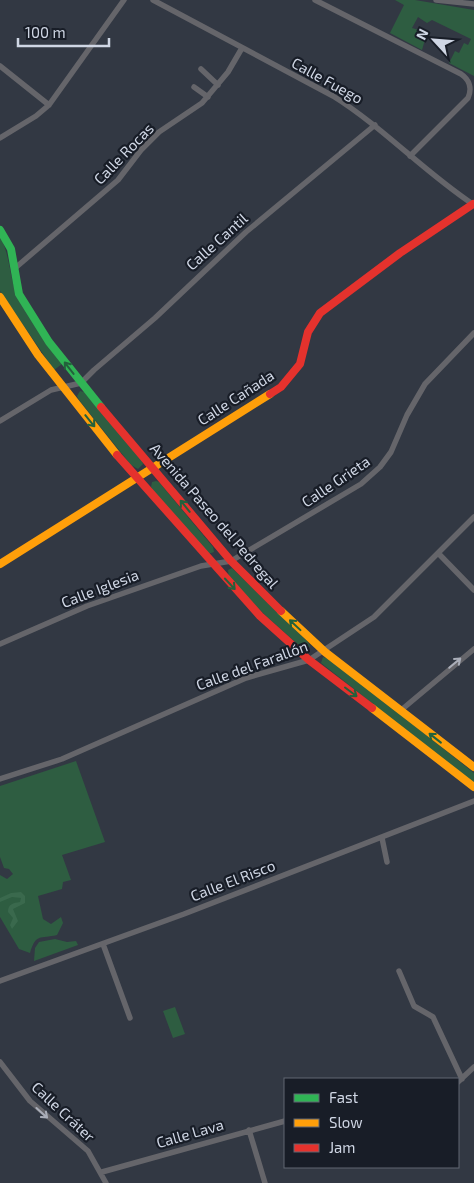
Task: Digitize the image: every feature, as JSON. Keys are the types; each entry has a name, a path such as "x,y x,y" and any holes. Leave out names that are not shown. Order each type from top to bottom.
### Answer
{"main road":[{"name":"Calle Cañada","path":"0,564 281,387 300,364 308,332 320,313 400,252 473,205"},
{"name":"Avenida Paseo del Pedregal","path":"0,230 9,244 21,298 49,342 81,383 231,561 273,604 325,652 474,768"},
{"name":"Avenida Paseo del Pedregal","path":"0,297 26,338 136,479 260,616 309,660 474,787"}],"street":[{"path":"0,138 36,116 49,105 124,0"},
{"name":"Calle Fuego","path":"153,0 333,96 375,124 410,156 473,205"},
{"path":"315,0 461,74 468,81 470,92 468,98 410,156"},
{"path":"436,0 474,4"},
{"name":"Calle Rocas","path":"14,269 118,180 149,141 191,113 208,97 242,48"},
{"path":"0,66 49,105"},
{"path":"202,69 218,85"},
{"path":"194,87 208,97"},
{"name":"Calle Cantil","path":"81,383 155,318 246,232 375,124"},
{"name":"Calle Grieta","path":"212,565 231,561 361,484 380,467 391,452 407,414 425,384 474,333"},
{"path":"0,421 51,390 81,383"},
{"name":"Calle del Farallón","path":"0,779 62,758 246,678 309,660 325,652 374,617 474,517"},
{"path":"438,554 474,590"},
{"name":"Calle Iglesia","path":"0,644 87,606 201,566 212,565"},
{"path":"400,710 474,648"},
{"name":"Calle El Risco","path":"0,980 103,944 474,802"},
{"path":"382,838 387,862"},
{"path":"103,944 130,1018"},
{"path":"399,971 414,1006 433,1017 460,1080 474,1067"},
{"name":"Calle Cráter","path":"0,1062 30,1101 88,1151 102,1172 106,1183"},
{"name":"Calle Lava","path":"102,1172 284,1121"},
{"path":"249,1130 265,1183"}],"green space":[{"path":"395,0 415,0 474,10 474,76 449,63 455,51 459,53 464,43 468,45 471,39 432,20 427,23 418,17 412,28 419,30 426,36 422,50 390,33 404,5"},
{"path":"0,236 6,250 17,295 62,364 54,370 0,291"},
{"path":"80,391 84,392 142,460 143,464 138,469 131,465 79,400 77,396"},
{"path":"152,482 159,482 213,547 214,552 208,554 155,493 151,487"},
{"path":"232,568 307,641 310,646 307,649 303,649 266,616 229,578 228,570"},
{"path":"323,657 332,660 474,773 474,783 321,663"},
{"path":"76,761 105,842 62,855 71,880 63,882 62,889 38,896 43,919 51,924 61,917 63,923 57,935 39,938 34,942 30,953 19,949 0,917 0,875 7,879 13,874 9,869 4,868 0,857 0,786"},
{"path":"21,892 25,896 25,903 13,909 18,921 12,929 10,925 13,918 8,909 11,904 20,902 21,898 12,897 0,902 0,898 11,893"},
{"path":"55,939 67,942 76,941 78,945 34,961 35,948 39,942"},
{"path":"175,1007 185,1034 173,1038 163,1011"}],"traffic: fast":[{"path":"0,230 11,249 19,294 49,342 101,407"}],"traffic: slow":[{"path":"0,297 38,355 117,455"},
{"path":"0,564 270,394"},
{"path":"281,611 325,652 474,767"},
{"path":"372,708 474,787"}],"traffic: jam":[{"path":"270,394 281,387 300,364 308,332 320,313 400,253 473,204"},
{"path":"101,407 231,561 281,611"},
{"path":"117,455 260,616 309,660 372,708"}]}
